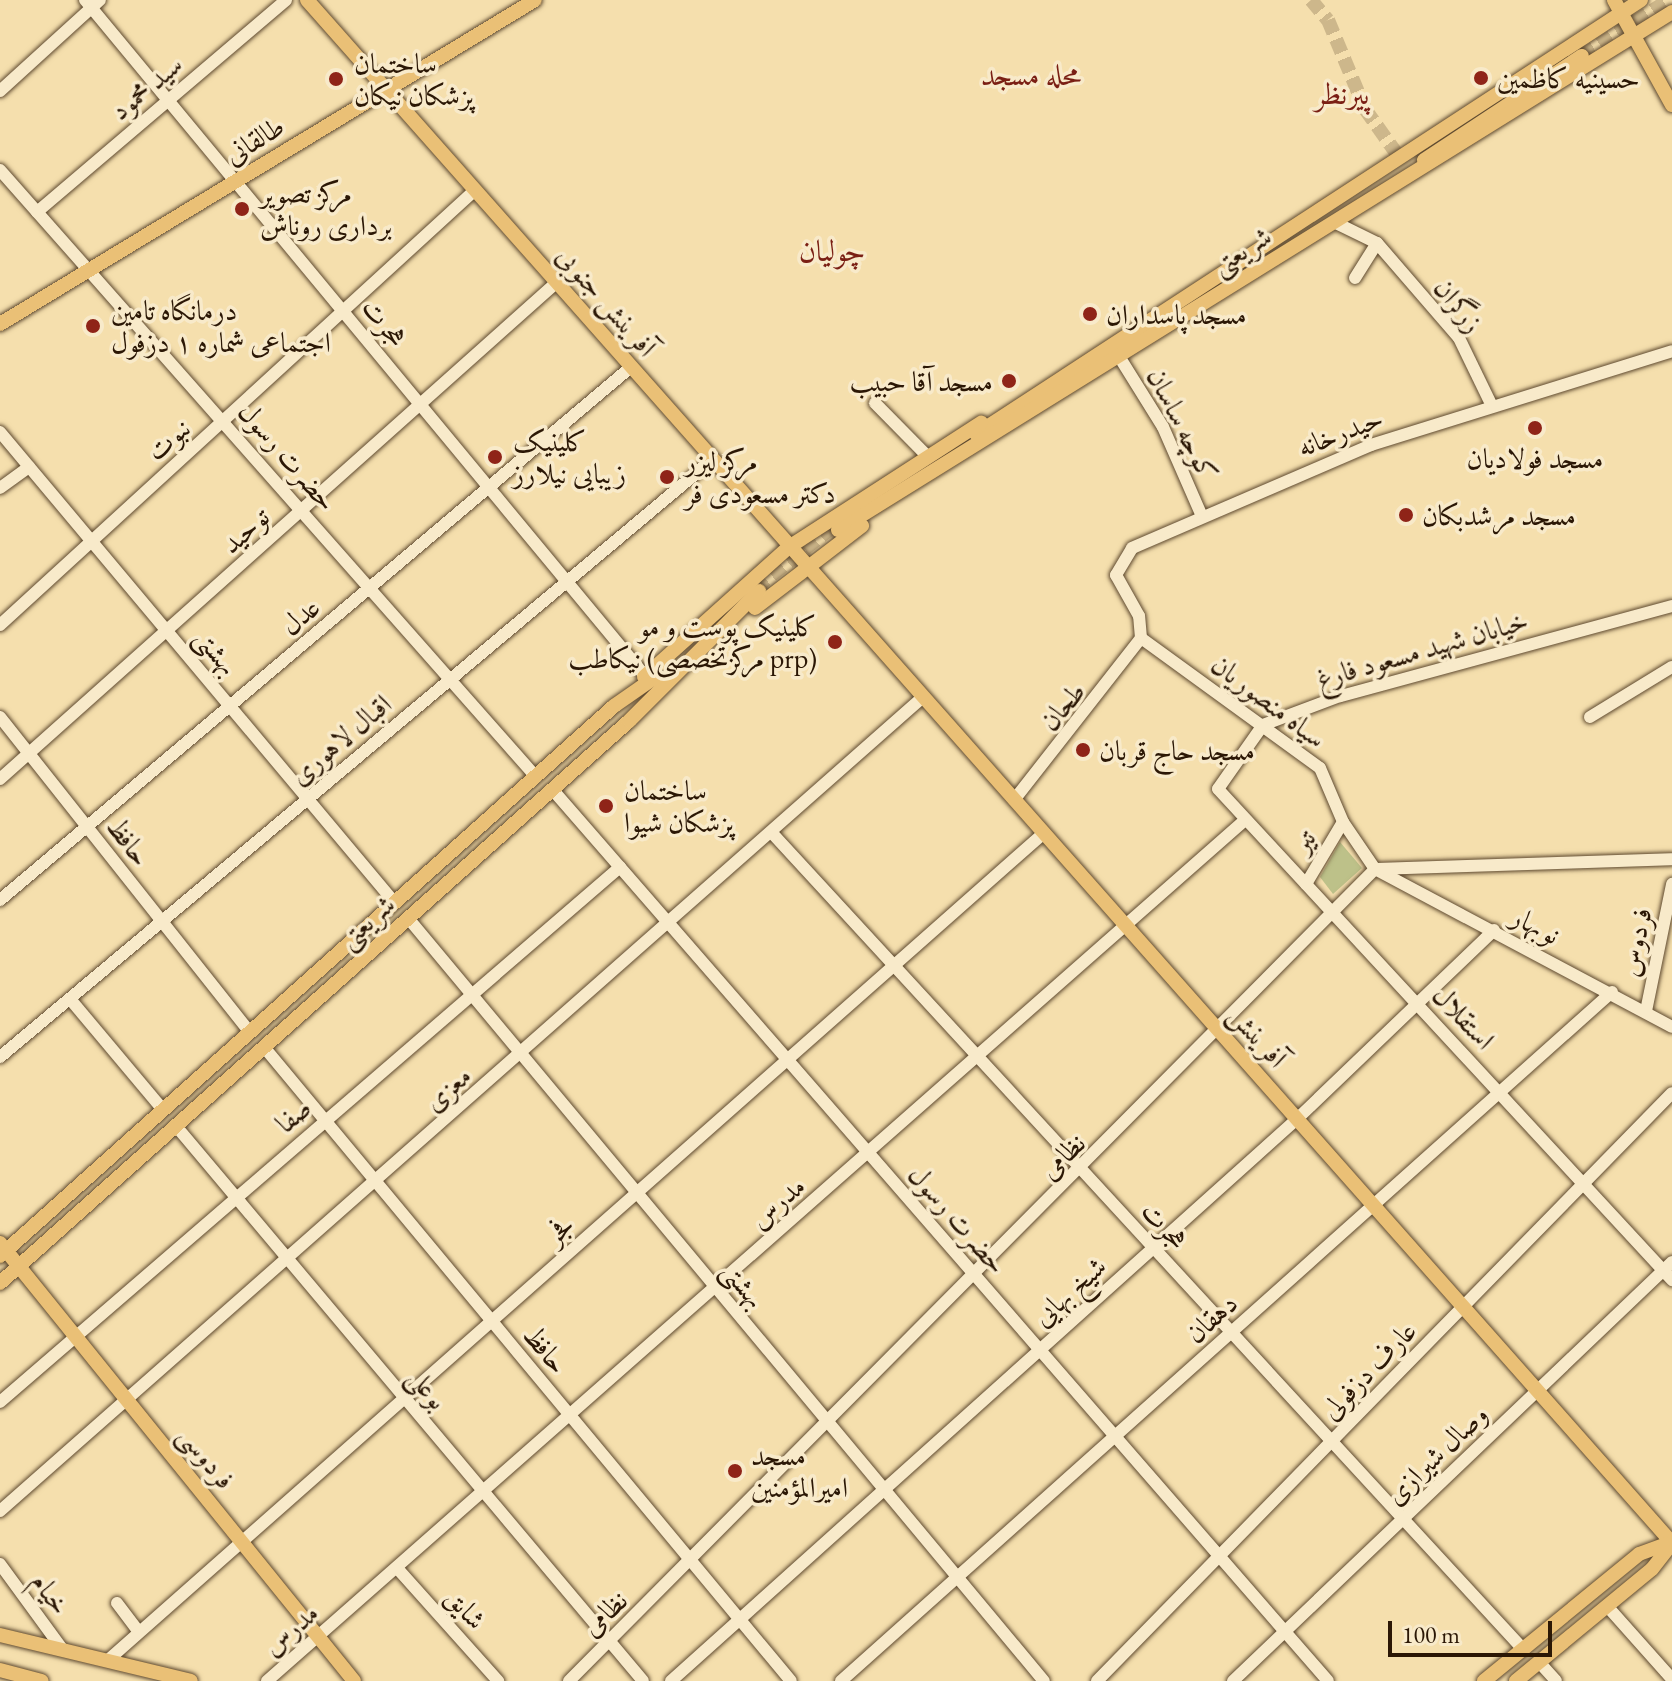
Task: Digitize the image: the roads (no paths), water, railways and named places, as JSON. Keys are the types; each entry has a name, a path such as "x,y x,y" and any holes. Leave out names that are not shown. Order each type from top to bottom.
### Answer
{"main road":[{"path":"307,0 386,90"},
{"name":"طالقانی","path":"0,324 535,0"},
{"name":"شریعتی","path":"834,529 1023,399 1396,160 1618,6 1641,0"},
{"path":"1618,6 1672,105"},
{"name":"شریعتی","path":"834,529 1032,413 1672,12"},
{"path":"1396,160 1580,54 1440,145 1406,177"},
{"name":"آفرینش جنوبی","path":"386,90 805,565"},
{"path":"614,706 645,676 758,589 805,565 834,529 927,456 1023,399"},
{"path":"758,589 789,547 834,529"},
{"name":"آفرینش","path":"805,565 1672,1542"},
{"name":"شریعتی","path":"2,1250 614,706 758,589"},
{"name":"شریعتی","path":"0,1283 629,721 758,589"},
{"name":"فردوسی","path":"2,1250 19,1266 354,1681"},
{"path":"1516,1681 1652,1569 1672,1542"},
{"path":"1484,1681 1639,1554 1672,1542"},
{"path":"0,1635 191,1681"},
{"path":"0,1670 42,1681"}],"street":[{"name":"سید محمود","path":"37,212 286,0"},
{"name":"هجرت","path":"92,3 168,100 645,676"},
{"path":"0,91 92,3"},
{"name":"حضرت رسول","path":"0,170 225,419 536,777"},
{"name":"نبوت","path":"0,625 475,190"},
{"path":"1334,222 1377,243 1355,278"},
{"name":"زرگران","path":"1377,243 1459,338 1491,404"},
{"name":"توحید","path":"0,779 556,283"},
{"name":"حیدرخانه","path":"1141,638 1139,616 1118,582 1118,562 1201,514 1491,404 1672,351"},
{"name":"کوچه ساسان","path":"1120,358 1163,427 1201,514"},
{"name":"عدل","path":"0,900 631,367"},
{"path":"875,403 927,456"},
{"name":"بهشتی","path":"0,432 395,903"},
{"name":"اقبال لاهوری","path":"0,1057 712,460"},
{"path":"0,488 29,467"},
{"name":"خیابان شهید مسعود فارغ","path":"1263,725 1353,692 1672,606"},
{"name":"سیاه منصوریان","path":"1141,638 1320,768 1343,822 1375,869"},
{"name":"طحان","path":"1014,800 1141,638"},
{"path":"1590,717 1672,667"},
{"name":"معزی","path":"0,1511 670,925 923,697"},
{"name":"حافظ","path":"0,717 250,1032"},
{"name":"استقلال","path":"1263,725 1218,789 1669,1271"},
{"name":"حضرت رسول","path":"552,789 1328,1681"},
{"name":"مدرس","path":"267,1681 1245,820"},
{"name":"تیر","path":"1306,884 1343,822"},
{"name":"هجرت","path":"772,833 1523,1649"},
{"name":"فجر","path":"107,1661 1044,833"},
{"path":"1375,869 1672,859"},
{"name":"صفا","path":"0,1402 324,1119 620,867"},
{"name":"نظامی","path":"569,1681 977,1277 1375,869"},
{"name":"نوبهار","path":"1375,869 1612,992 1672,1027"},
{"name":"فردوس","path":"1646,1011 1672,884"},
{"name":"بهشتی","path":"408,918 1044,1681"},
{"name":"شیخ بهایی","path":"671,1681 1297,1119 1494,930"},
{"name":"دهقان","path":"841,1681 1612,992"},
{"path":"70,999 163,1110"},
{"name":"حافظ","path":"264,1047 791,1681"},
{"name":"عارف دزفولی","path":"1097,1681 1672,1093"},
{"name":"بوعلی","path":"176,1126 643,1681"},
{"name":"وصال شیرازی","path":"1233,1681 1537,1391 1669,1271"},
{"name":"خیام","path":"0,1564 63,1650"},
{"name":"شایق","path":"397,1568 498,1681"},
{"path":"117,1603 138,1631"},
{"path":"1607,1606 1672,1679"},
{"path":"1539,1662 1556,1681"}],"tunnel":[{"path":"1311,0 1328,20 1365,109 1399,157"},
{"path":"1582,56 1669,0"},
{"path":"755,588 835,525"}],"place":[{"name":"حسینیه کاظمین","path":"1481,78"},
{"name":"ساختمان پزشکان نیکان","path":"336,79"},
{"name":"مرکز تصویر برداری روناش","path":"242,209"},
{"name":"مسجد پاسداران","path":"1090,314"},
{"name":"درمانگاه تامین اجتماعی شماره ۱ دزفول","path":"93,326"},
{"name":"مسجد آقا حبیب","path":"1009,381"},
{"name":"مسجد فولادیان","path":"1535,428"},
{"name":"کلینیک زیبایی نیلارز","path":"495,457"},
{"name":"مرکز لیزر دکتر مسعودی فر","path":"667,477"},
{"name":"مسجد مرشدبکان","path":"1406,515"},
{"name":"کلینیک پوست و مو نیکاطب (مرکزتخصصی prp)","path":"835,642"},
{"name":"مسجد حاج قربان","path":"1083,750"},
{"name":"ساختمان پزشکان شیوا","path":"606,806"},
{"name":"مسجد امیرالمؤمنین","path":"735,1471"}],"district":[{"name":"محله مسجد","path":"1031,75"},
{"name":"پیرنظر","path":"1342,94"},
{"name":"چولیان","path":"832,251"}]}
